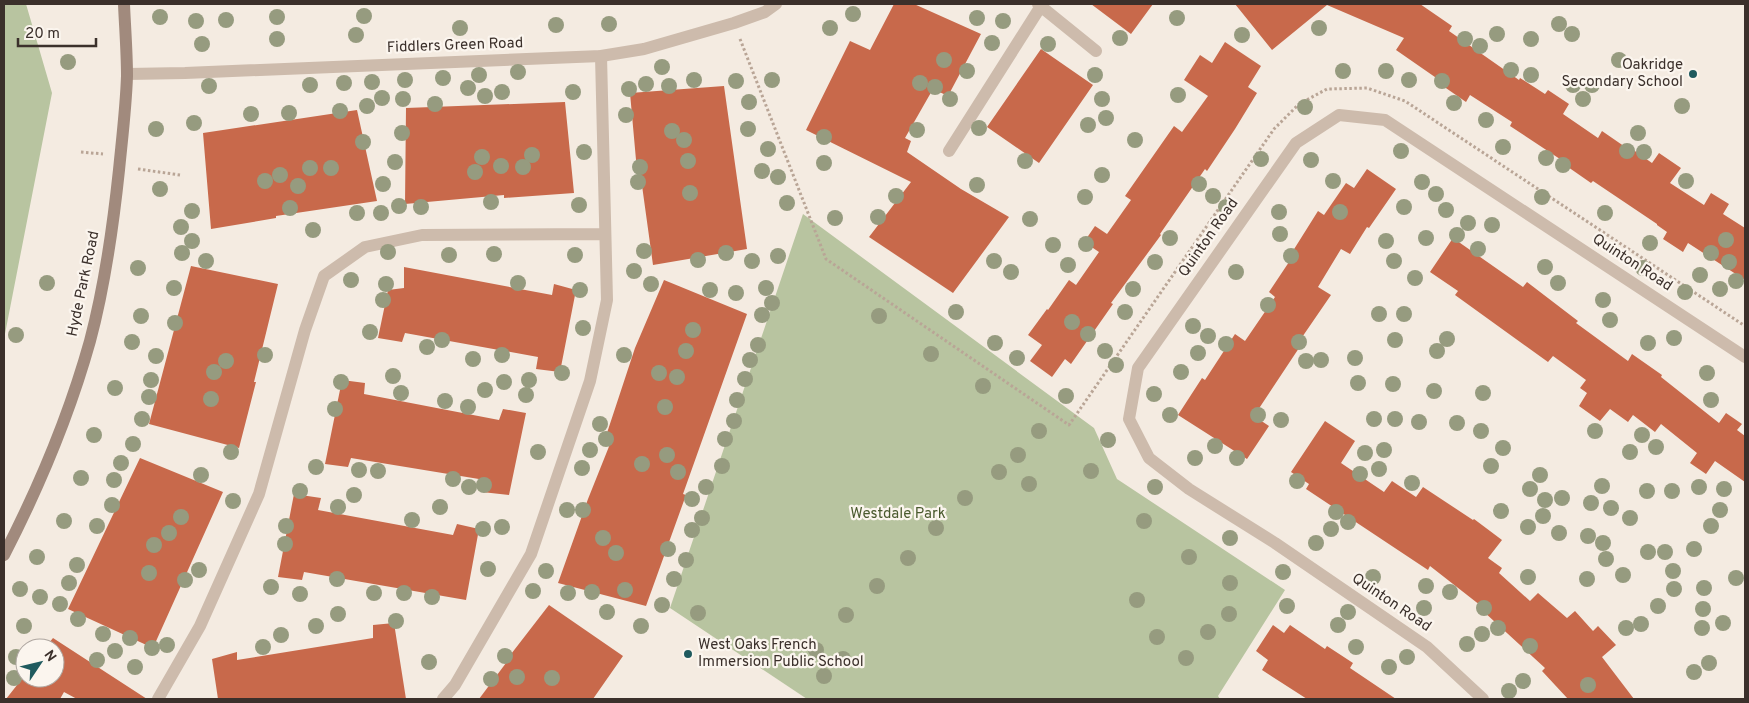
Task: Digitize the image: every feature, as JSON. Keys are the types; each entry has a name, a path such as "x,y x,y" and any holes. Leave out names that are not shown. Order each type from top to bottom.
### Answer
{"main road":[{"name":"Hyde Park Road","path":"4,555 30,504 52,451 90,341 114,220 127,74 124,4"}],"street":[{"name":"Fiddlers Green Road","path":"127,74 601,56 644,49 734,23 766,12 776,4"},
{"path":"949,151 1040,5 1096,52"},
{"path":"443,699 455,685 531,554 590,381 607,300 601,56"},
{"name":"Quinton Road","path":"1483,699 1427,647 1275,542 1189,490 1149,458 1129,419 1138,368 1296,143 1339,115 1385,120 1745,357"},
{"path":"158,699 200,626 259,494 305,330 324,276 365,247 422,235 605,234"}],"path":[{"path":"734,23 826,259 1068,425 1274,129 1299,104 1327,89 1366,88 1405,101 1745,326"}],"green space":[{"path":"4,4 26,4 52,93 4,339"},
{"name":"Westdale Park","path":"803,214 1094,428 1117,479 1285,590 1218,696 1220,699 807,699 670,608"}],"building":[{"path":"894,4 914,4 981,34 948,96 933,89 905,138 911,141 907,152 961,189 1009,217 953,293 869,237 911,182 806,130 850,41 870,50"},
{"path":"1091,4 1153,4 1131,34"},
{"path":"1235,4 1420,4 1452,26 1449,31 1519,80 1520,78 1545,94 1548,90 1569,104 1563,114 1598,138 1602,131 1652,163 1659,153 1681,168 1670,183 1704,205 1711,193 1729,204 1723,214 1745,228 1745,280 1688,243 1683,252 1663,239 1667,232 1657,224 1593,181 1591,183 1568,167 1569,165 1510,126 1512,122 1470,95 1466,102 1443,86 1445,84 1396,50 1404,38 1327,5 1272,50"},
{"path":"1225,42 1261,66 1248,87 1257,93 1207,171 1205,169 1161,235 1111,303 1113,304 1071,364 1065,359 1052,377 1030,361 1042,345 1028,335 1069,280 1076,285 1099,252 1084,242 1095,226 1107,234 1131,200 1125,196 1174,126 1182,132 1208,96 1184,80 1200,55 1212,63"},
{"path":"1041,49 1093,85 1039,163 987,127"},
{"path":"724,86 747,249 653,265 640,171 637,171 630,93"},
{"path":"565,102 574,193 504,198 504,195 405,204 406,108"},
{"path":"357,110 377,201 276,216 276,218 211,229 203,133"},
{"path":"1367,169 1396,189 1369,228 1367,227 1350,254 1341,249 1318,287 1331,295 1296,346 1299,348 1254,416 1269,426 1247,459 1178,415 1202,378 1205,380 1235,334 1245,341 1275,297 1269,292 1293,256 1291,254 1318,211 1324,215 1346,183 1354,188"},
{"path":"1453,238 1523,287 1527,282 1578,321 1576,323 1628,361 1632,354 1662,375 1661,377 1719,423 1726,413 1742,424 1737,430 1745,436 1745,482 1715,461 1706,474 1690,463 1697,453 1661,424 1655,432 1633,415 1628,422 1610,409 1600,421 1579,406 1587,393 1580,388 1586,380 1553,356 1548,362 1455,295 1458,291 1430,272"},
{"path":"191,266 278,284 239,448 149,424"},
{"path":"404,267 552,295 554,284 576,290 560,372 536,369 538,357 405,333 402,342 378,338 388,290 404,288"},
{"path":"664,280 747,314 683,494 686,495 646,606 558,583 610,444 604,442 635,348"},
{"path":"342,380 365,383 364,394 499,420 503,409 526,413 509,495 482,492 485,480 351,458 348,467 325,464"},
{"path":"1325,421 1355,441 1341,463 1384,492 1392,481 1416,497 1423,487 1474,519 1502,540 1488,558 1502,568 1499,573 1530,601 1538,593 1567,618 1575,611 1593,631 1598,626 1616,645 1602,657 1634,699 1568,699 1542,671 1545,668 1483,611 1485,609 1430,566 1428,570 1306,489 1309,484 1291,472"},
{"path":"140,458 223,492 153,648 68,609"},
{"path":"294,494 321,498 318,510 453,535 457,524 479,529 466,600 304,572 302,580 278,577"},
{"path":"549,605 623,656 593,699 479,699 508,658"},
{"path":"394,623 406,699 218,699 212,659 237,652 237,660 373,638 373,625"},
{"path":"1273,625 1284,633 1290,625 1325,649 1327,646 1353,663 1350,668 1396,699 1307,699 1262,670 1268,660 1256,651"},
{"path":"65,646 147,699 77,699 64,692 60,699 6,699 15,688 65,688"}],"place":[{"name":"Oakridge Secondary School","path":"1693,74"},
{"name":"West Oaks French Immersion Public School","path":"688,654"}]}
